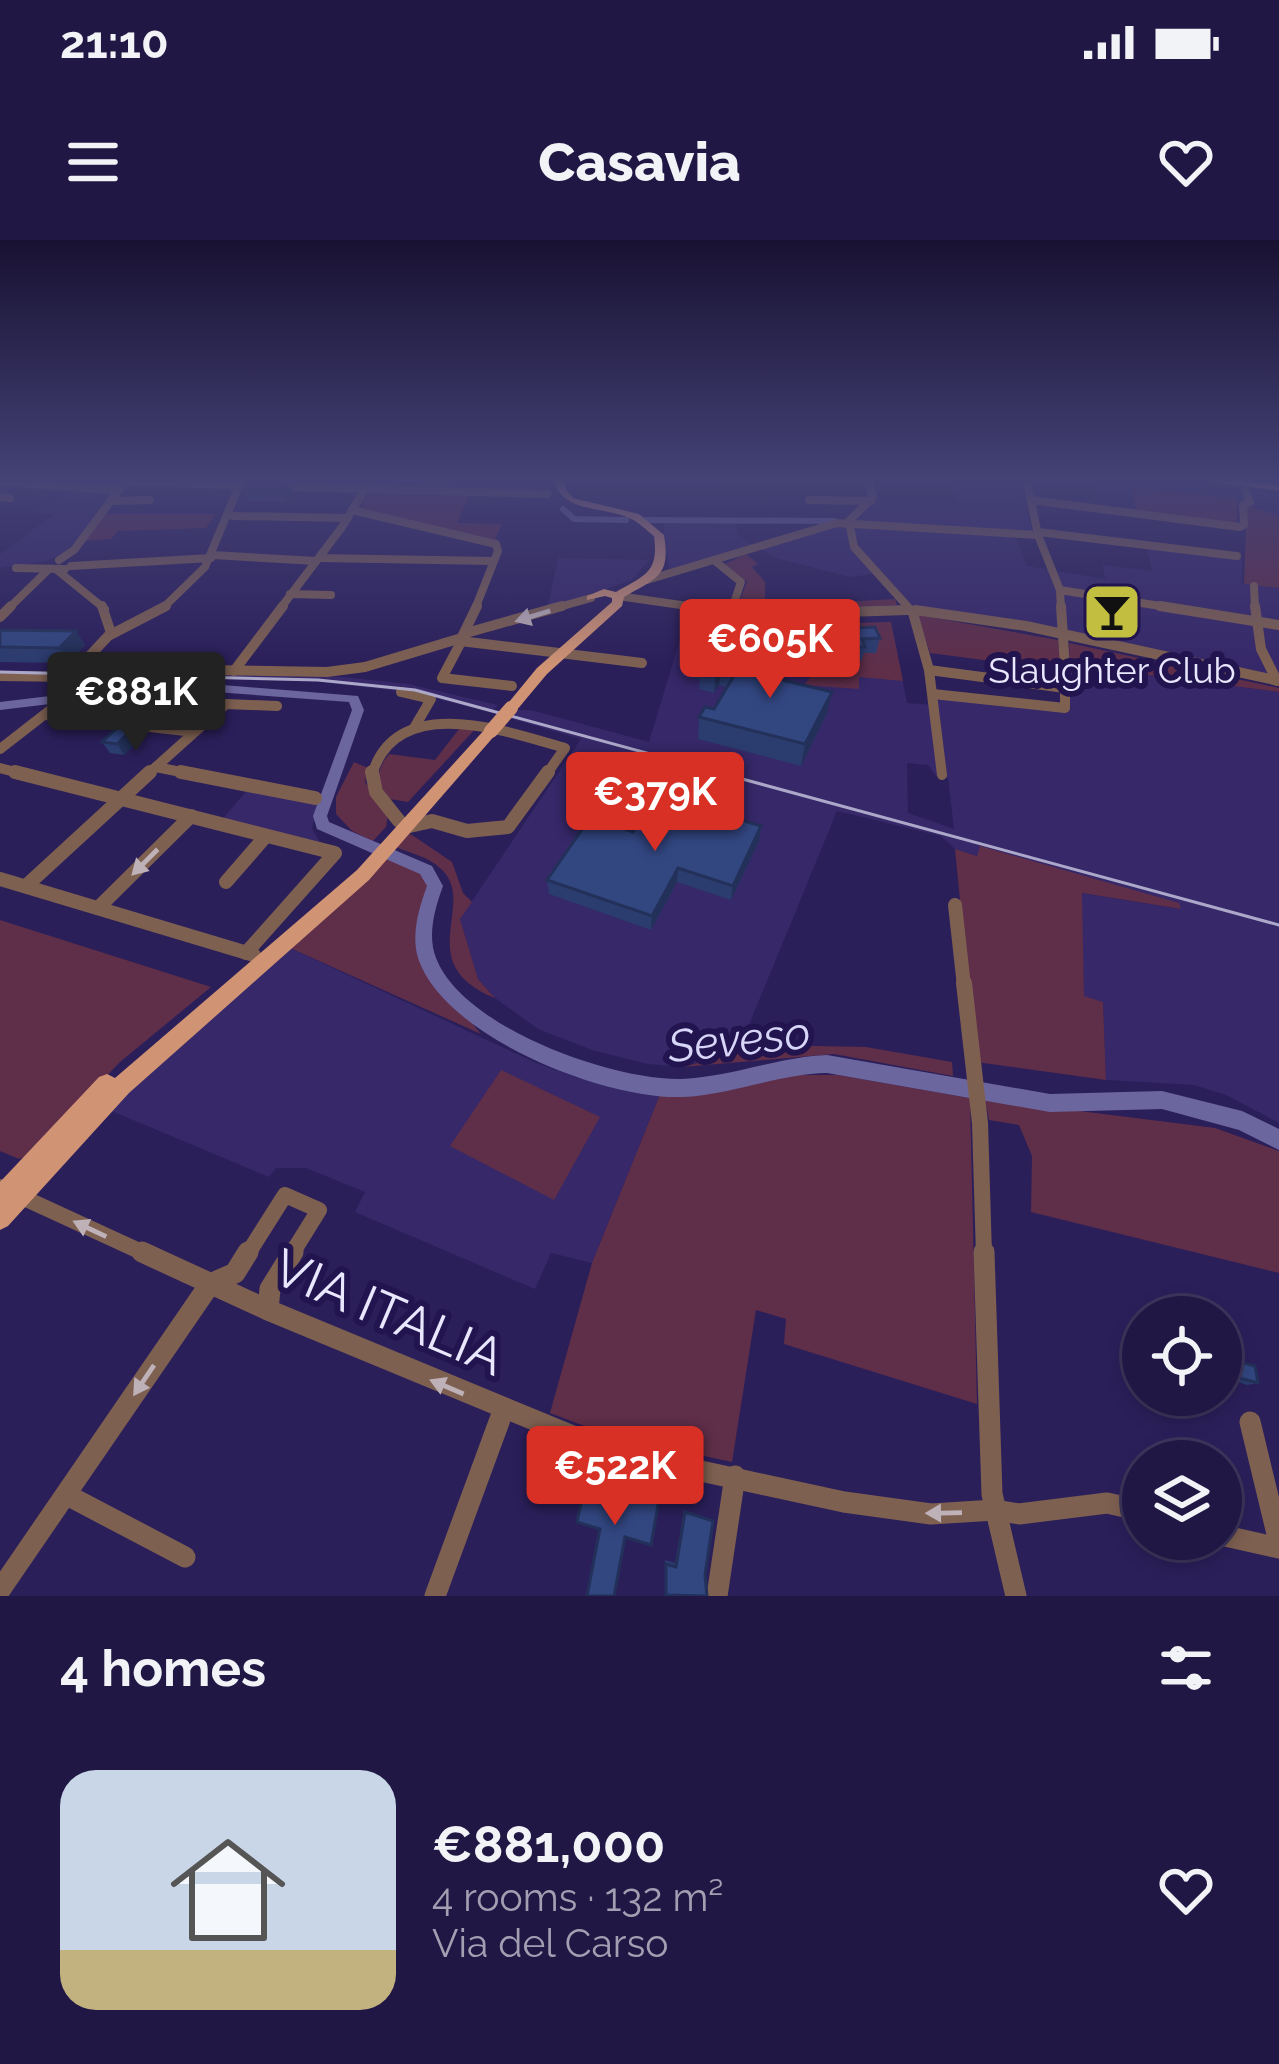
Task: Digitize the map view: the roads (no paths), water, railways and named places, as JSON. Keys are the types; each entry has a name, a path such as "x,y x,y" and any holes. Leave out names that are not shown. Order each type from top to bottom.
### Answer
{"main road":[{"path":"400,817 427,803 507,707 564,652 607,600 647,572 654,556 652,540"},
{"path":"607,600 644,582 662,556 657,540"},
{"path":"0,1218 7,1193 122,1070 255,957 325,911 400,817 491,730"}],"street":[{"path":"0,616 59,567 80,540"},
{"path":"0,749 46,715 110,635 148,620 212,557 218,540"},
{"path":"234,671 331,540"},
{"path":"490,540 499,549 466,637 442,678 512,686"},
{"path":"645,600 637,593 644,582 789,540"},
{"path":"853,540 854,548 909,611 929,670 942,775"},
{"path":"1042,540 1060,590 1065,668"},
{"path":"1101,540 1237,556"},
{"path":"0,570 212,557 493,561"},
{"path":"715,561 741,582 730,614"},
{"path":"59,567 105,608 110,635"},
{"path":"607,600 730,614 909,611 1063,636 1273,679 1255,621 1254,586"},
{"path":"1060,590 1279,626"},
{"path":"290,594 331,595"},
{"path":"0,676 341,671 607,600 645,600 730,614"},
{"path":"466,637 641,664"},
{"path":"564,652 623,665"},
{"path":"929,670 1065,688 1066,708 933,694"},
{"path":"401,692 431,699 414,728 385,751 372,770 373,786 400,817 440,821 467,831 508,827 565,748 456,721 414,728"},
{"path":"26,886 226,704 277,706"},
{"path":"46,715 194,732"},
{"path":"156,767 315,799"},
{"path":"0,768 335,854 255,957 0,879"},
{"path":"427,803 440,821"},
{"path":"98,908 191,816"},
{"path":"226,882 266,836"},
{"path":"955,905 977,1089 994,1510 1016,1596"},
{"name":"VIA ITALIA","path":"7,1193 503,1411 609,1451 844,1502 932,1514 994,1510 1019,1514 1107,1503 1122,1506"},
{"path":"0,1590 210,1283 235,1273 286,1195 319,1210 270,1289 268,1310"},
{"path":"435,1596 503,1411"},
{"path":"1242,1539 1279,1545 1250,1422"},
{"path":"716,1596 735,1476"},
{"path":"67,1495 185,1557"}],"waterway":[{"name":"Seveso","path":"0,706 175,685 354,699 358,710 320,816 322,825 426,870 435,886 426,916 425,948 431,967 449,992 507,1036 579,1069 651,1087 681,1088 827,1064 1050,1103 1162,1100 1242,1121 1279,1140"}],"railway":[{"path":"0,672 318,680 415,690 1279,925"}],"place":[{"name":"Slaughter Club","path":"1112,612"}]}
